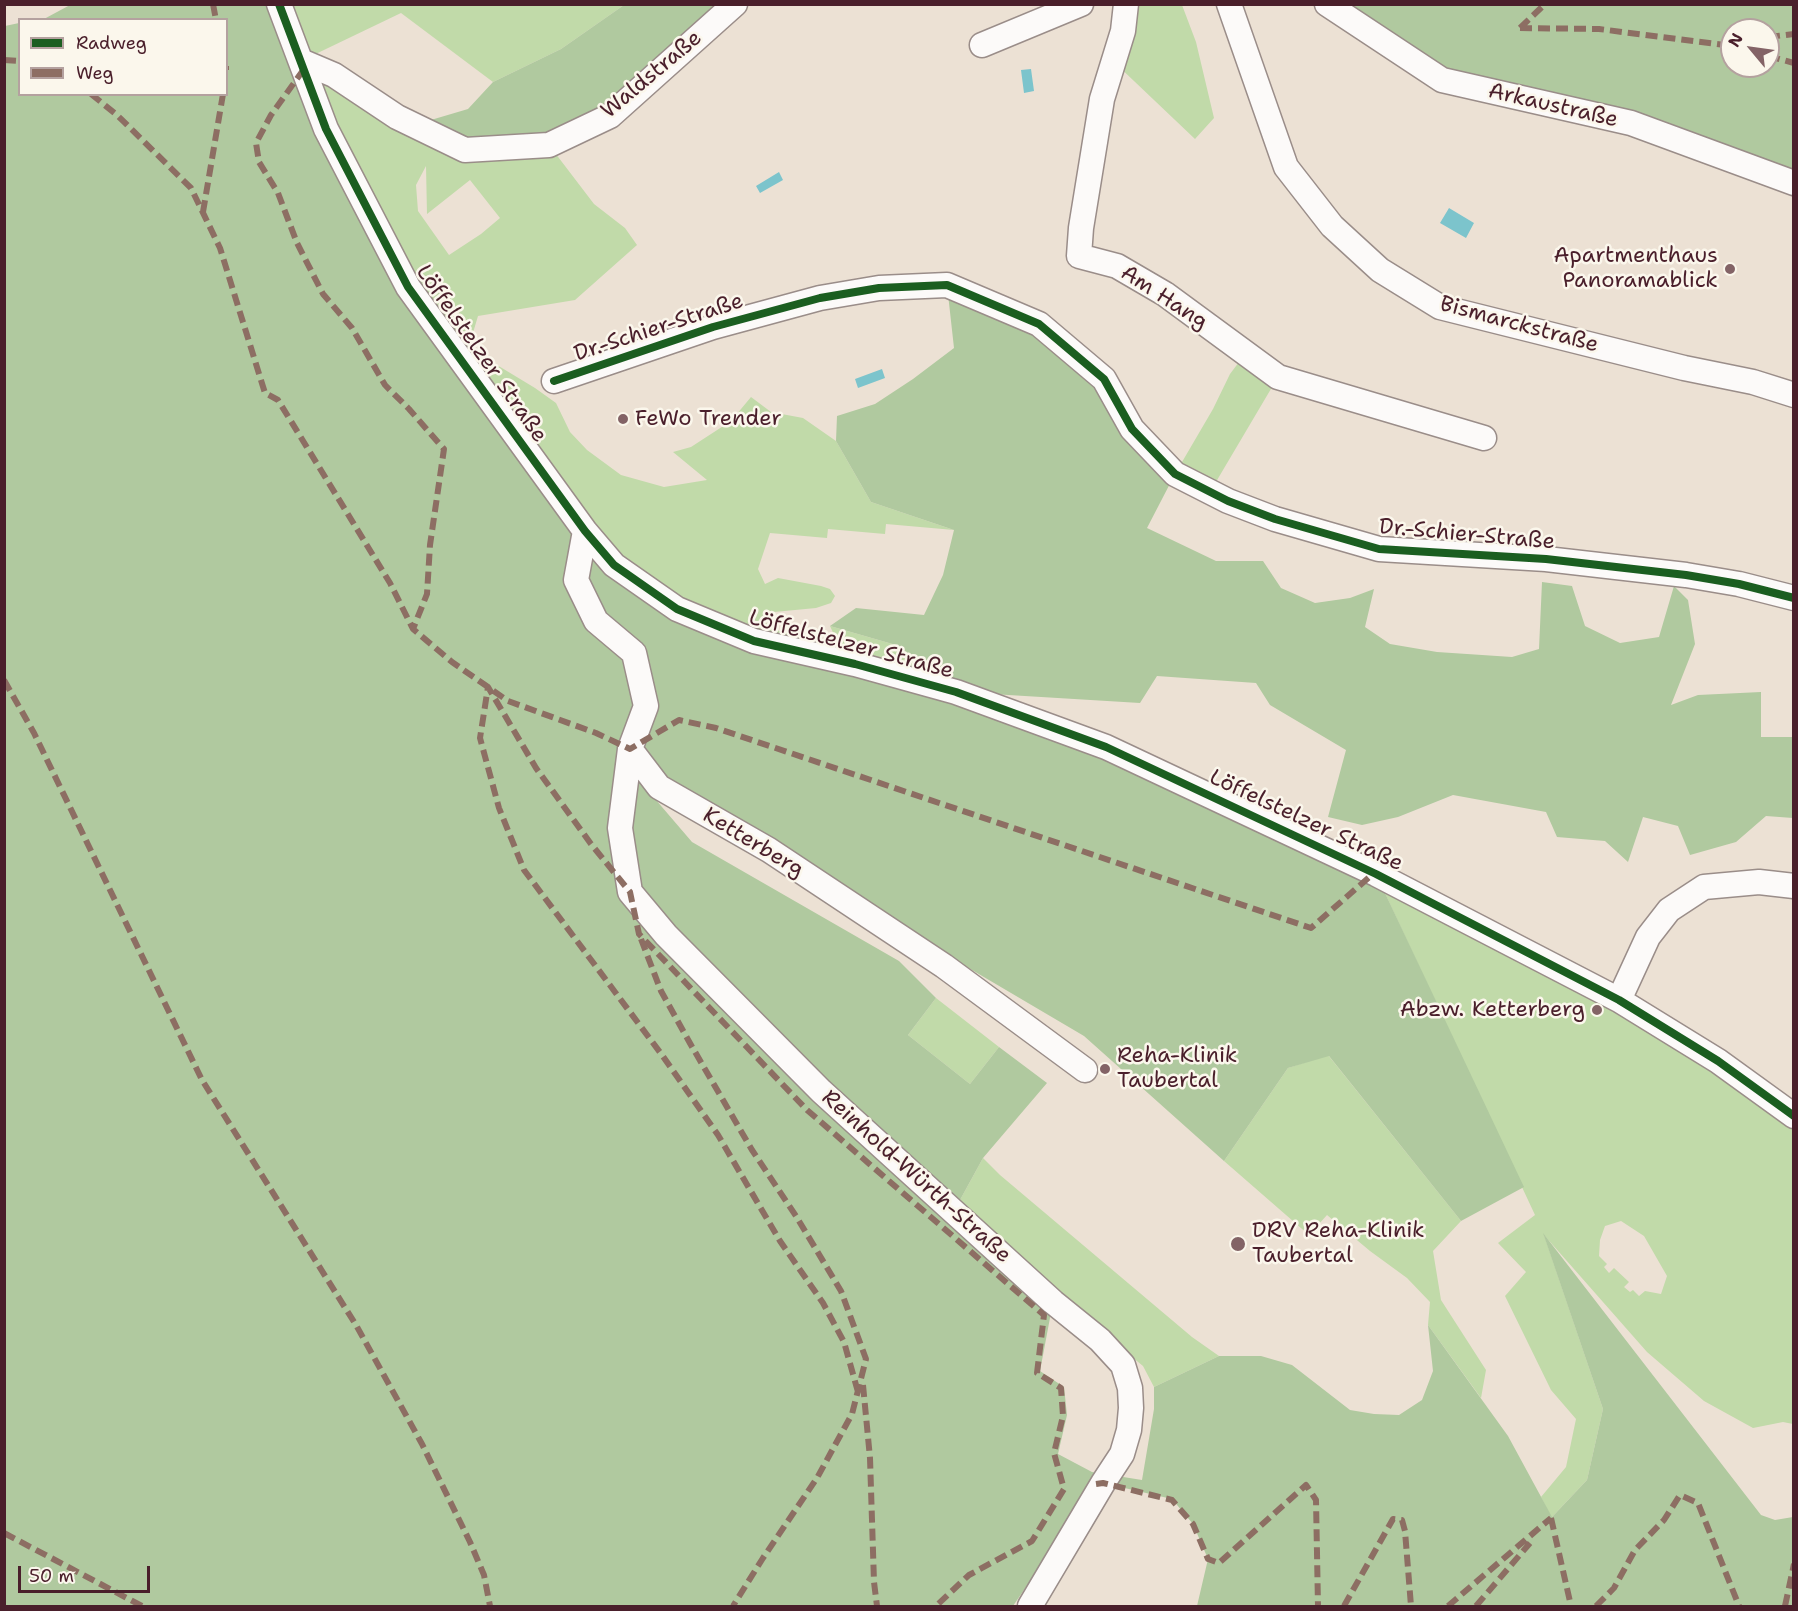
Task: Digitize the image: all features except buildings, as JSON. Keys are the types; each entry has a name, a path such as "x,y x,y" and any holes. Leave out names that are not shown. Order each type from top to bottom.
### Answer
{"street":[{"name":"Löffelstelzer Straße","path":"279,4 326,129 408,287 585,531 614,565 677,609 754,641 855,664 956,692 1106,747 1376,873 1619,1000 1718,1061 1794,1116"},
{"name":"Waldstraße","path":"301,61 334,75 397,117 465,150 549,145 610,116 735,4"},
{"path":"982,45 1081,4"},
{"name":"Am Hang","path":"1126,4 1123,30 1102,99 1081,228 1079,256 1117,266 1165,294 1278,377 1484,438"},
{"name":"Bismarckstraße","path":"1229,4 1286,166 1332,226 1380,270 1440,307 1684,368 1753,382 1794,395"},
{"name":"Arkaustraße","path":"1327,4 1442,81 1631,123 1794,183"},
{"name":"Dr.-Schier-Straße","path":"554,381 713,327 820,298 879,288 947,285 1039,324 1104,379 1132,429 1175,474 1228,501 1275,519 1379,549 1546,559 1686,575 1739,584 1794,598"},
{"path":"585,531 576,580 596,621 634,653 646,706 630,749"},
{"name":"Ketterberg","path":"630,749 659,787 779,856 944,966 1085,1070"},
{"name":"Reinhold-Würth-Straße","path":"630,749 620,828 630,892 666,935 821,1091 1053,1302 1100,1340 1123,1365 1130,1388 1131,1408 1129,1430 1122,1454 1030,1606"},
{"path":"1619,1000 1648,937 1669,910 1704,887 1759,882 1794,886"}],"green space":[{"path":"70,5 279,5 408,287 585,531 677,609 954,690 896,645 830,626 856,608 924,615 943,575 954,530 871,502 836,441 837,416 875,404 954,348 947,285 1039,324 1175,474 1147,528 1216,561 1263,561 1281,588 1315,603 1350,598 1374,589 1365,627 1390,644 1437,652 1512,657 1539,649 1542,582 1572,586 1585,626 1620,643 1659,637 1674,586 1688,600 1695,644 1671,705 1698,695 1761,692 1761,737 1793,737 1793,818 1766,816 1736,842 1690,855 1678,826 1643,817 1628,862 1605,841 1557,837 1546,812 1453,795 1398,817 1362,825 1328,817 1346,750 1270,705 1256,683 1157,676 1140,703 959,692 1376,874 1524,1187 1461,1221 1329,1056 1288,1068 1224,1161 1084,1036 675,795 650,793 692,842 899,961 936,998 908,1035 970,1084 999,1047 1047,1083 983,1158 954,1211 1053,1302 1040,1371 1064,1387 1067,1415 1058,1454 1092,1472 1142,1480 1154,1409 1154,1387 1219,1356 1261,1356 1292,1365 1350,1410 1399,1415 1422,1400 1433,1371 1428,1325 1508,1436 1552,1517 1587,1480 1603,1409 1543,1233 1761,1515 1775,1520 1793,1517 1793,1606 1197,1606 1208,1559 1193,1524 1172,1499 1103,1483 1096,1484 1013,1606 5,1606 5,26 18,23 18,96 228,96 228,18 46,18"},
{"path":"279,5 624,5 561,49 493,82 401,13 301,61 334,75 397,117 465,150 549,145 594,204 625,228 637,245 575,300 478,316 464,363 492,362 535,388 556,403 570,432 587,450 621,475 664,487 707,480 673,452 691,447 731,421 751,397 771,412 803,418 836,441 871,502 954,530 886,524 885,534 828,529 827,538 770,533 758,569 765,584 778,578 821,586 830,589 835,596 831,603 816,608 774,612 765,620 768,627 842,652 830,626 896,645 956,692 855,664 754,641 677,609 614,565 585,531 408,287 326,129","holes":["426,166 427,214 470,180 500,218 449,255 418,211 416,185"]},
{"path":"624,5 735,5 610,116 549,145 465,150 414,125 468,109 493,82 561,49"},
{"path":"1126,5 1182,5 1196,42 1214,118 1195,139 1114,62"},
{"path":"1327,5 1793,5 1793,183 1442,80"},
{"path":"1245,354 1278,377 1210,492 1175,474 1213,409 1230,374"},
{"path":"1376,874 1619,1000 1793,1116 1793,1424 1783,1422 1753,1428 1704,1401 1647,1352 1544,1235 1603,1409 1587,1480 1551,1518 1541,1497 1566,1467 1576,1419 1551,1390 1505,1296 1526,1272 1498,1243 1535,1215","holes":["1621,1221 1644,1236 1667,1276 1661,1294 1645,1291 1639,1296 1633,1290 1630,1292 1624,1287 1629,1282 1614,1268 1609,1273 1604,1267 1607,1264 1599,1256 1600,1240 1605,1226"]},
{"path":"936,998 999,1047 970,1084 908,1035"},
{"path":"1328,1055 1461,1221 1433,1251 1441,1300 1486,1370 1481,1398 1428,1325 1430,1302 1407,1278 1327,1215 1309,1235 1224,1161 1288,1068"},
{"path":"983,1158 1000,1175 1192,1337 1219,1356 1154,1387 1143,1366 954,1211"}],"water":[{"path":"1031,69 1034,91 1024,93 1021,70"},
{"path":"779,172 783,180 760,193 756,186"},
{"path":"1449,208 1474,223 1466,238 1440,223"},
{"path":"882,369 885,378 858,388 855,379"}],"marked path":[{"path":"213,4 216,18"},
{"path":"1520,28 1545,4"},
{"path":"1520,28 1599,29 1720,44"},
{"path":"1780,36 1794,34"},
{"path":"1780,59 1794,63"},
{"path":"4,60 18,61"},
{"path":"304,69 271,115 256,143 259,162 278,193 297,243 323,294 352,328 385,385 444,449 430,545 427,594 413,629"},
{"path":"93,96 117,115 191,188 220,248 265,393 278,400 390,583 413,629 452,662 508,701 596,733 630,749 679,720 716,728 1311,928 1374,873"},
{"path":"203,212 223,96"},
{"path":"4,680 34,733 202,1080 356,1325 422,1444 484,1575 490,1606"},
{"path":"858,1392 844,1342 823,1303 780,1241 718,1135 662,1055 524,870 499,808 480,738 488,687 536,768 591,844 630,892 639,934 807,1110 1044,1315 1037,1373 1061,1388 1063,1416 1054,1453 1064,1489 1032,1541 969,1575 936,1606"},
{"path":"641,939 661,991 691,1045 752,1150 796,1216 841,1291 866,1359 852,1414 817,1478 733,1606"},
{"path":"863,1385 870,1458 874,1582 877,1606"},
{"path":"1096,1484 1103,1483 1172,1500 1193,1524 1208,1559 1219,1563 1306,1485 1316,1500 1318,1606"},
{"path":"1596,1606 1614,1588 1635,1550 1664,1520 1680,1495 1698,1503 1739,1606"},
{"path":"1551,1518 1571,1606"},
{"path":"1448,1606 1551,1518"},
{"path":"1344,1606 1393,1519 1402,1520 1405,1531 1411,1606"},
{"path":"4,1533 142,1606"},
{"path":"1476,1606 1530,1543"},
{"path":"1785,1606 1794,1564"}],"cycle path":[{"path":"279,4 326,129 408,287 585,531 614,565 677,609 754,641 855,664 956,692 1106,747 1376,874 1619,1000 1718,1061 1794,1116"},
{"path":"554,381 713,327 820,298 879,288 947,285 1039,324 1104,379 1132,429 1175,474 1228,501 1275,519 1379,549 1546,559 1686,575 1739,584 1794,598"}],"place":[{"name":"Apartmenthaus Panoramablick","path":"1730,269"},
{"name":"FeWo Trender","path":"623,419"},
{"name":"Abzw. Ketterberg","path":"1597,1010"},
{"name":"Reha-Klinik Taubertal","path":"1105,1069"},
{"name":"DRV Reha-Klinik Taubertal","path":"1238,1244"}]}
